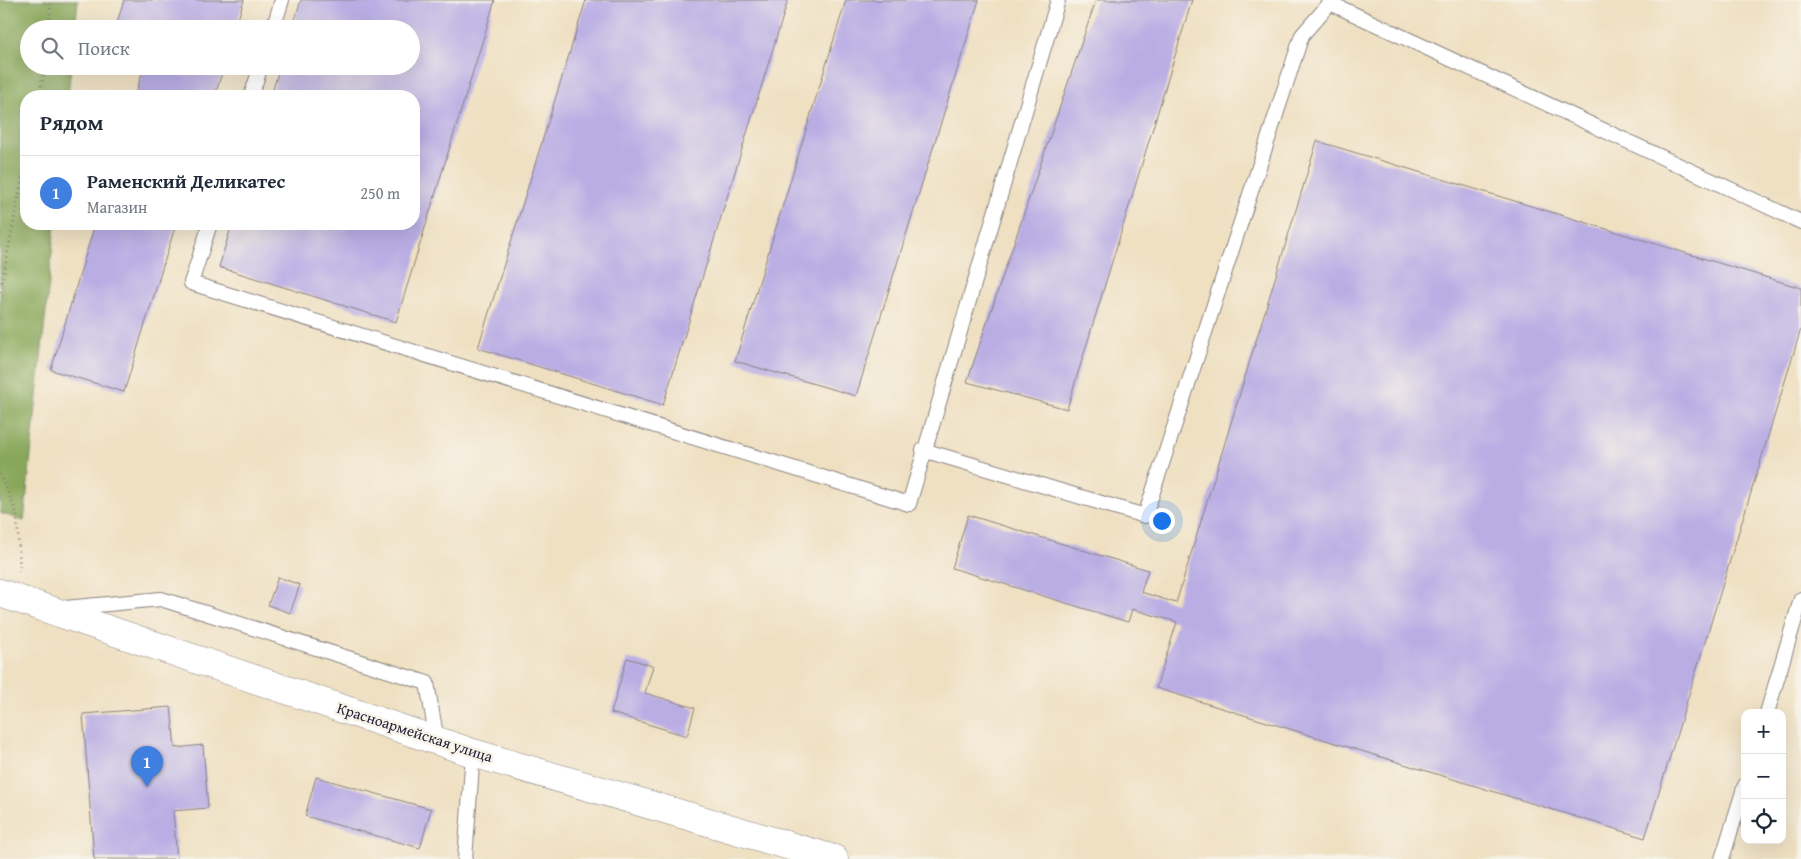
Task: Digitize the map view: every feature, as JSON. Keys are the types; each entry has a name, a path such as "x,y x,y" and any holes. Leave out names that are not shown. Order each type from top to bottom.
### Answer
{"street":[{"name":"Красноармейская улица","path":"11,596 473,753 834,859"}],"lane":[{"path":"276,20 282,0"},
{"path":"208,230 191,283 909,504 1058,0"},
{"path":"924,450 1145,516 1302,35 1330,1 1801,222"},
{"path":"253,90 258,75"},
{"path":"50,609 160,599 427,683 437,741"},
{"path":"1768,709 1801,600"},
{"path":"465,859 473,753"},
{"path":"1722,859 1741,798"}],"path":[{"path":"49,20 51,0"},
{"path":"41,90 44,75"},
{"path":"0,292 20,190"},
{"path":"0,474 17,514 11,596"}],"green space":[{"path":"0,0 78,0 76,20 20,20 20,75 70,75 69,90 20,90 20,230 54,230 24,521 0,513"}],"building":[{"path":"124,0 244,0 238,20 118,20"},
{"path":"301,0 495,0 396,322 219,267 230,230 420,230 420,90 273,90 277,75 420,75 420,20 295,20"},
{"path":"586,0 788,0 663,405 478,348"},
{"path":"846,0 979,0 856,396 735,361"},
{"path":"1096,0 1192,0 1067,409 967,382"},
{"path":"141,75 221,75 217,90 137,90"},
{"path":"1317,141 1801,288 1801,329 1645,838 1156,688 1177,622 1132,609 1128,622 952,568 968,515 1148,570 1141,592 1176,603"},
{"path":"93,230 174,230 124,392 51,370"},
{"path":"278,577 300,585 290,613 268,605"},
{"path":"627,658 653,666 645,693 695,708 687,736 611,713"},
{"path":"171,707 175,748 203,745 208,808 173,811 177,859 94,859 83,714"},
{"path":"316,777 431,809 420,848 305,816"}],"place":[{"name":"Раменский Деликатес","path":"147,787"}]}
